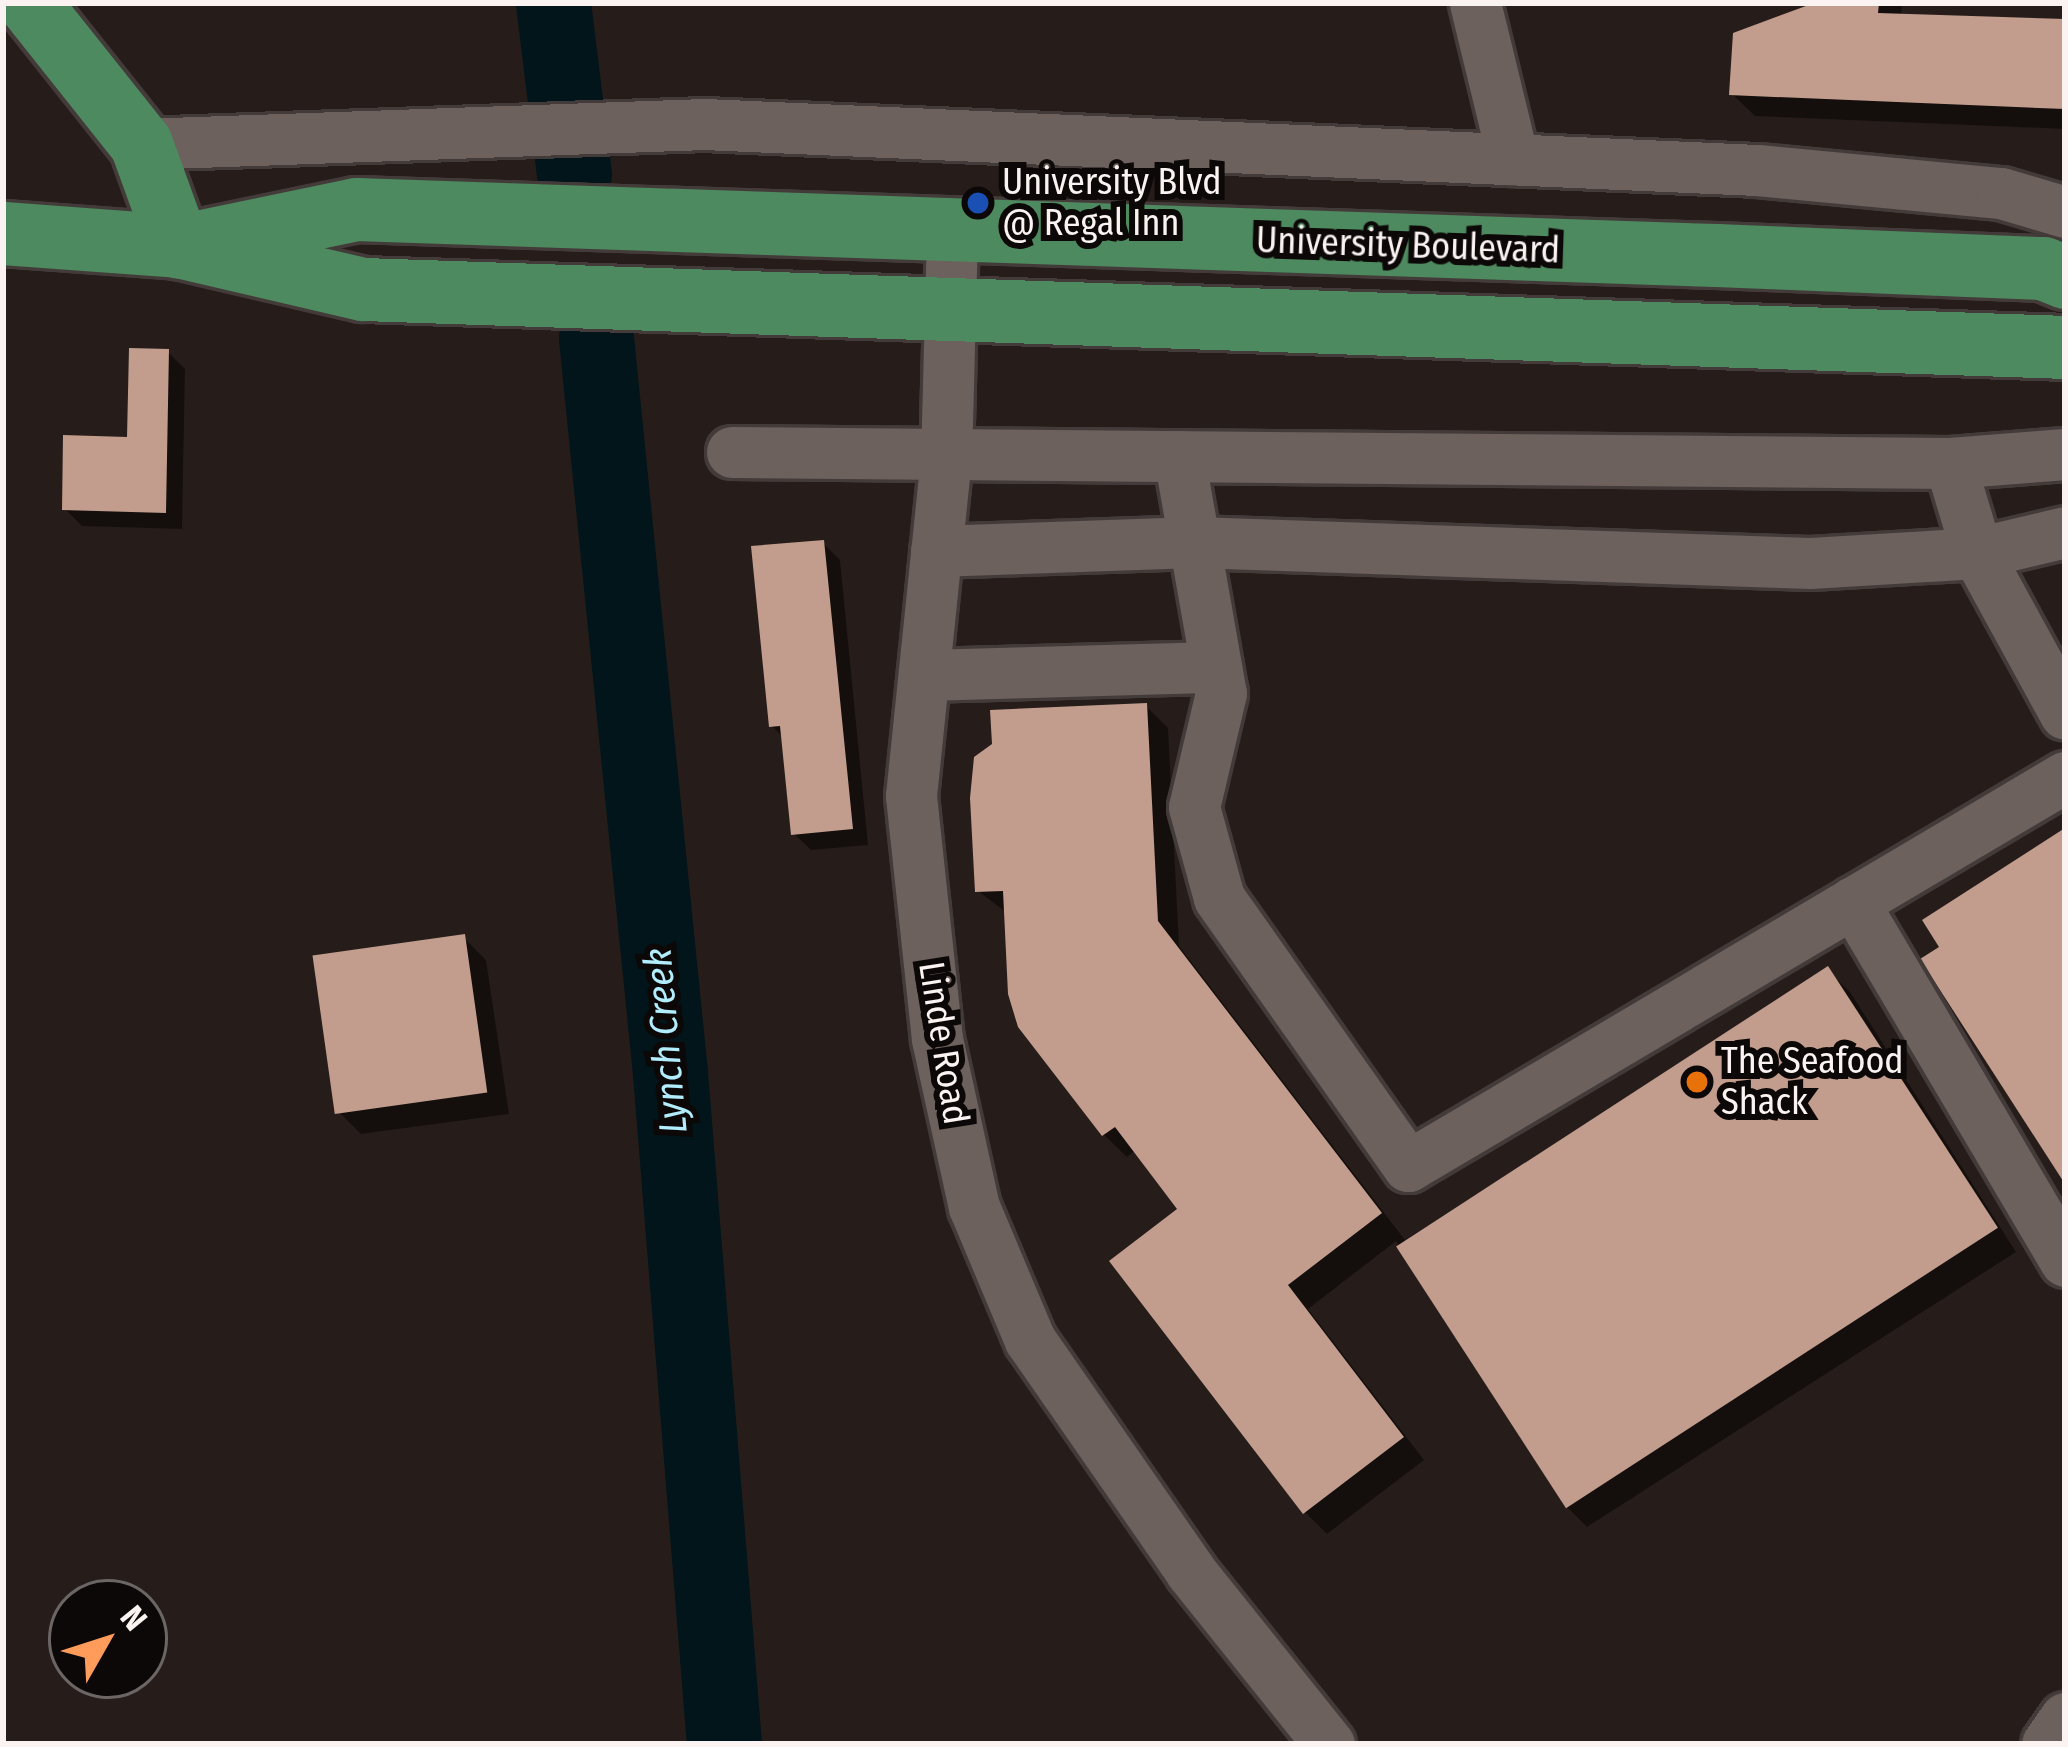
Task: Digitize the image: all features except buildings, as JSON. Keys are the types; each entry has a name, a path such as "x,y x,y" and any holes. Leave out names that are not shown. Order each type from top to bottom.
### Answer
{"main road":[{"path":"29,3 141,144 178,246"},
{"name":"University Boulevard","path":"178,246 356,209 2020,267 2065,278"},
{"name":"University Boulevard","path":"3,233 178,246 363,289 2065,347"}],"street":[{"path":"1475,3 1513,159"},
{"path":"141,144 505,136 704,124 1513,159 1912,185 2001,194 2065,212"},
{"name":"Linde Road","path":"952,232 946,458 911,796 937,1039 974,1207 1030,1340 1191,1572 1330,1744"},
{"path":"732,452 946,458 1950,463 2065,454"},
{"path":"1179,456 1221,693 1194,807 1219,898 1408,1166 2065,777"},
{"path":"1950,463 1977,553 2065,714"},
{"path":"936,551 1194,542 1810,563 1977,553 2065,532"},
{"path":"924,675 1216,667"},
{"path":"1853,902 2065,1261"},
{"path":"2047,1744 2065,1718"}],"waterway":[{"name":"Lynch Creek","path":"553,3 574,174"},
{"name":"Lynch Creek","path":"596,338 670,1073 724,1744"}],"place":[{"name":"University Blvd @ Regal Inn","path":"978,203"},
{"name":"The Seafood Shack","path":"1697,1082"}]}
